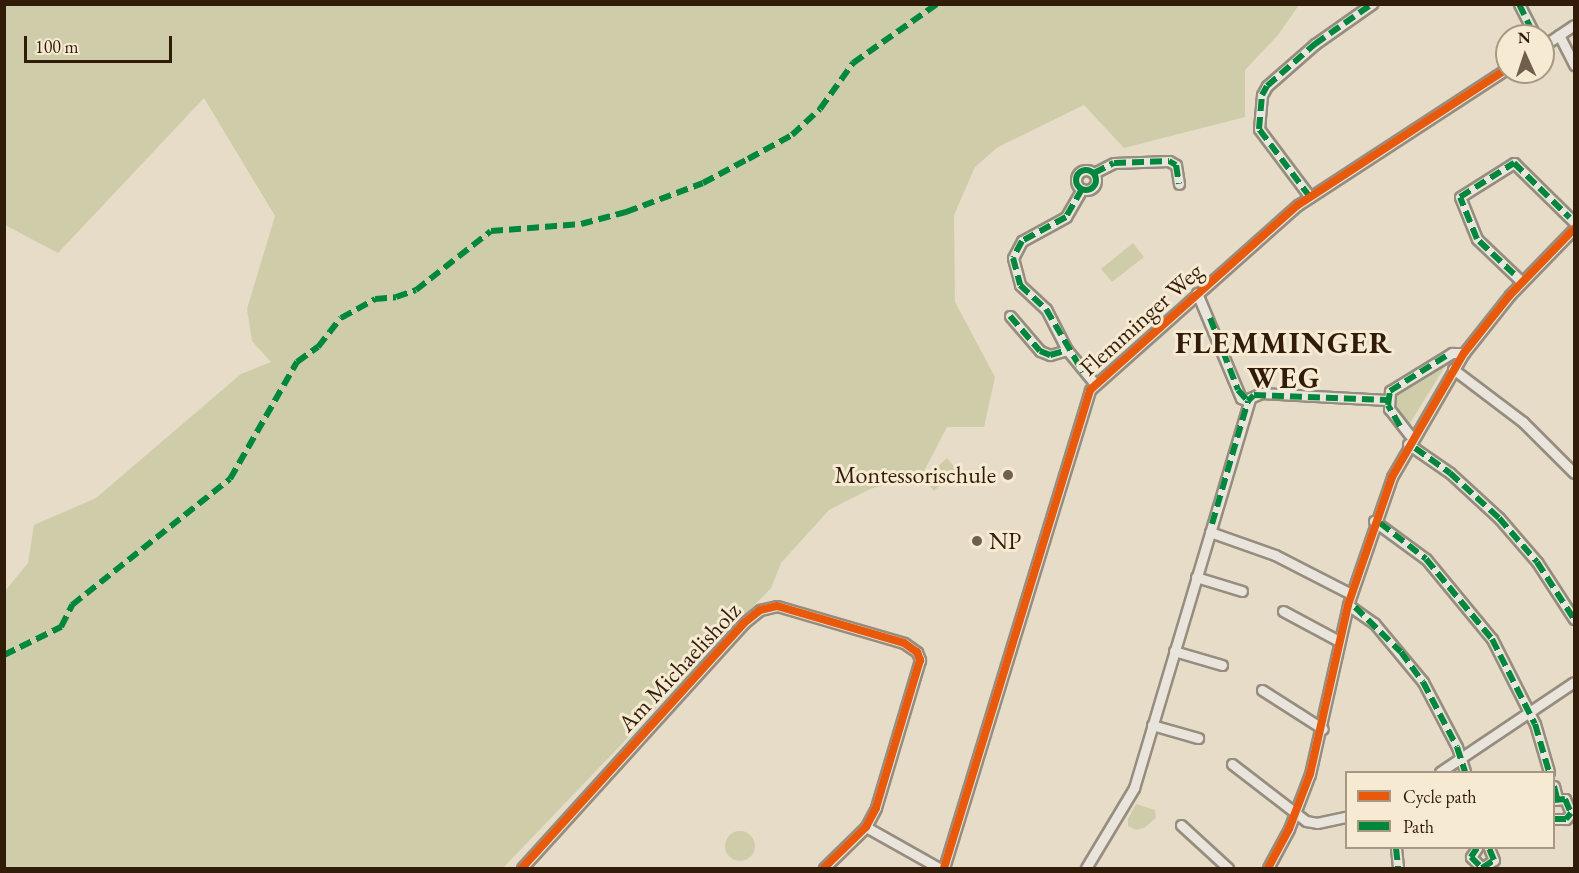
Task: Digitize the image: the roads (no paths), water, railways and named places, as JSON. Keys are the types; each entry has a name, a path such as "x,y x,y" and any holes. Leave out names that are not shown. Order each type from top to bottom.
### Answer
{"street":[{"path":"1310,197 1259,129 1262,95 1267,86 1315,44 1372,4"},
{"path":"1519,4 1529,24"},
{"path":"1555,38 1575,25"},
{"path":"1559,35 1575,65"},
{"name":"Flemminger Weg","path":"944,868 1081,412 1095,384 1310,197 1495,77"},
{"name":"Flemminger Weg","path":"1082,189 1076,183 1078,173 1084,170 1094,173 1114,163 1169,160 1176,165 1179,184"},
{"path":"1522,282 1477,238 1460,197 1514,163 1575,222"},
{"name":"Flemminger Weg","path":"1094,173 1095,186 1082,189 1066,217 1022,241 1013,258 1020,285 1046,309 1067,350 1095,384"},
{"path":"1268,868 1296,815 1323,729 1339,641 1351,594 1374,521 1410,441 1464,353 1522,282 1575,229"},
{"name":"Flemminger Weg","path":"1197,293 1242,398 1248,401"},
{"name":"Flemminger Weg","path":"1010,316 1040,351 1050,355 1067,350"},
{"path":"1387,400 1398,384 1452,353 1464,353"},
{"path":"1453,369 1523,422 1575,473"},
{"path":"1086,868 1129,798 1248,401 1261,393 1387,400"},
{"path":"1387,400 1394,417 1410,441 1450,472 1499,518 1537,562 1575,619"},
{"path":"1374,521 1426,559 1466,604 1503,658 1530,712 1550,771"},
{"path":"1210,532 1275,555 1351,594"},
{"path":"1196,577 1242,591"},
{"path":"1348,605 1374,622 1423,681 1465,771"},
{"name":"Am Michaelisholz","path":"522,868 744,623 771,606 904,643 918,652 920,660 881,795 866,827 824,868"},
{"path":"1283,611 1339,641"},
{"path":"1174,651 1222,665"},
{"path":"1442,771 1575,682"},
{"path":"1262,690 1323,729"},
{"path":"1152,724 1198,738"},
{"path":"1232,764 1296,815 1317,823 1345,817"},
{"path":"1555,799 1565,799 1571,813 1566,819 1555,819"},
{"path":"1181,825 1228,868"},
{"path":"866,827 939,868"},
{"path":"1396,849 1398,868"},
{"path":"1476,849 1472,857 1482,868 1494,860 1489,849"}],"place":[{"name":"Montessorischule","path":"1008,475"},
{"name":"NP","path":"977,541"}],"district":[{"name":"FLEMMINGER WEG","path":"1284,360"}]}
